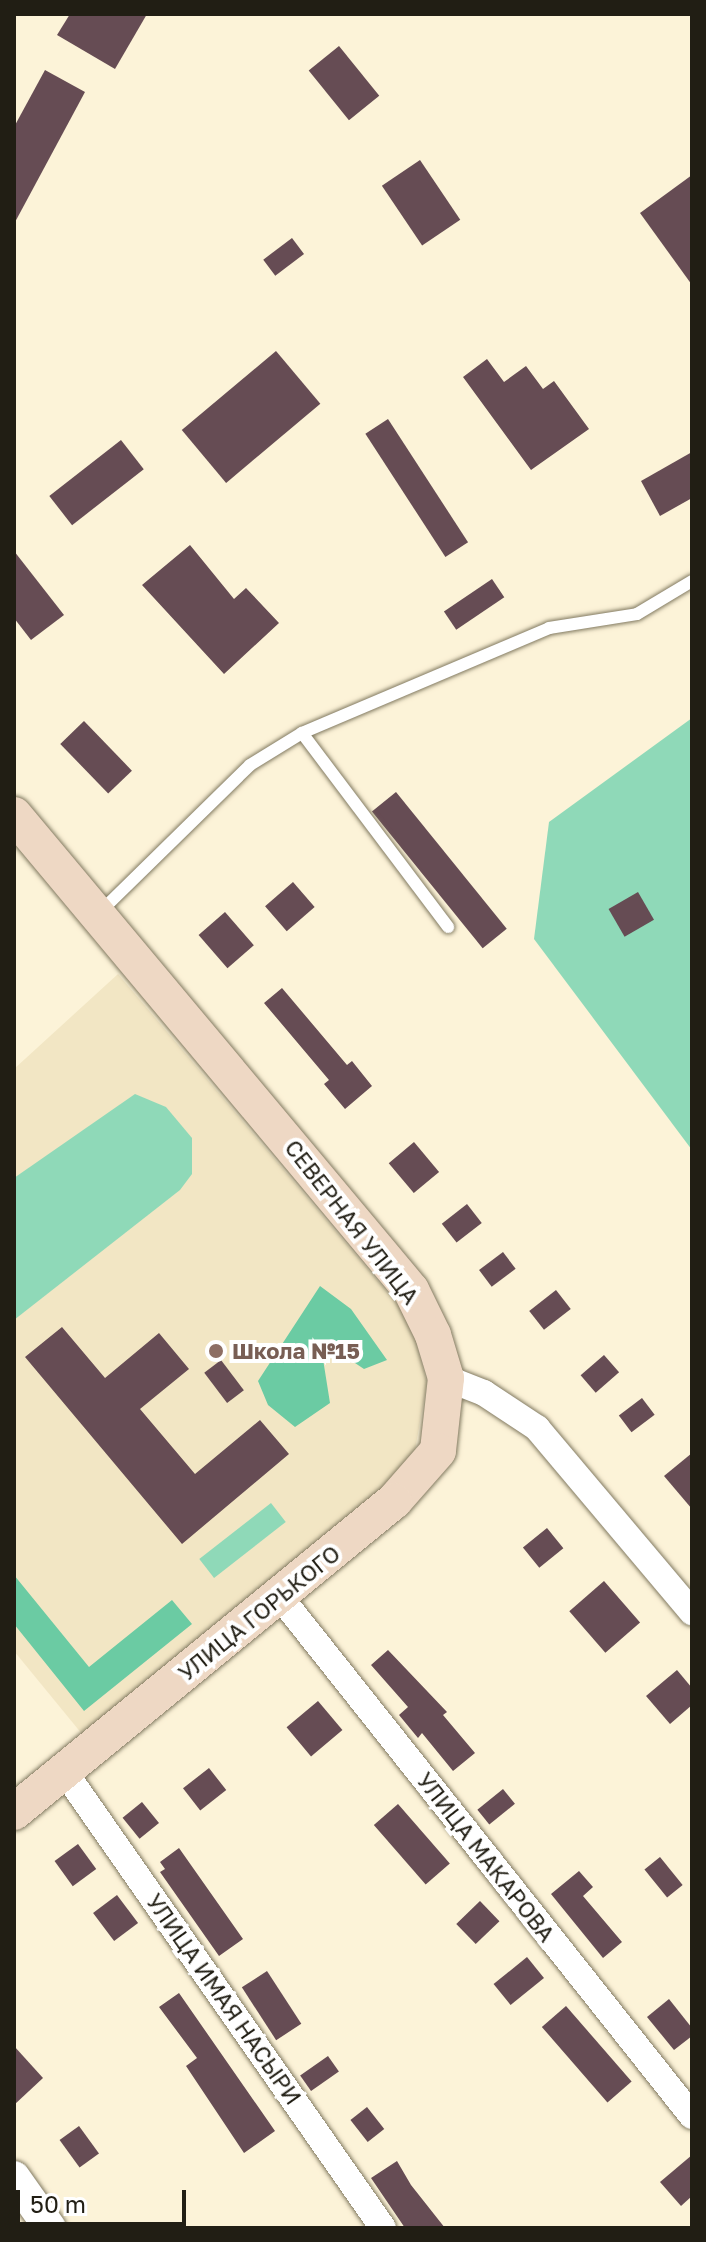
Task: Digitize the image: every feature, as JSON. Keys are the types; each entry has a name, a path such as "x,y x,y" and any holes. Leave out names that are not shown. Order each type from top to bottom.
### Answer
{"main road":[{"name":"СЕВЕРНАЯ УЛИЦА","path":"14,815 411,1290 446,1378"},
{"name":"УЛИЦА ГОРЬКОГО","path":"14,1812 281,1598 421,1474 438,1451 446,1378"}],"street":[{"path":"446,1378 484,1393 537,1428 692,1612"},
{"name":"УЛИЦА МАКАРОВА","path":"281,1598 692,2116"},
{"name":"УЛИЦА ИМАЯ НАСЫРИ","path":"64,1771 383,2228"},
{"path":"14,2177 50,2228"}],"lane":[{"path":"99,913 240,774 302,733 549,628 637,614 692,581"},
{"path":"302,733 448,927"}],"shaded area":[{"name":"Школа №15","path":"118,974 410,1319 427,1383 415,1450 390,1489 82,1734 14,1651 14,1069"}],"green space":[{"path":"692,718 692,1150 534,939 549,822"},
{"path":"135,1094 166,1107 192,1138 192,1174 180,1190 14,1320 14,1178"},
{"path":"320,1286 351,1309 387,1360 364,1369 334,1349 323,1359 330,1403 295,1427 268,1405 258,1381"},
{"path":"271,1503 286,1522 214,1578 199,1559"},
{"path":"14,1575 89,1667 172,1600 192,1624 84,1711 14,1624"}],"building":[{"path":"70,14 147,14 115,69 57,35"},
{"path":"339,46 379,96 349,120 309,71"},
{"path":"45,70 85,92 14,224 14,127"},
{"path":"420,160 460,220 422,245 382,186"},
{"path":"692,175 692,285 640,213"},
{"path":"292,238 304,254 275,276 263,260"},
{"path":"276,351 320,404 226,483 182,430"},
{"path":"487,359 504,382 526,366 543,389 554,381 589,429 531,470 463,377"},
{"path":"388,419 468,542 445,557 365,434"},
{"path":"121,440 144,469 72,525 49,496"},
{"path":"692,452 692,498 660,516 641,481"},
{"path":"190,545 234,599 246,588 279,623 224,674 142,585"},
{"path":"14,551 64,615 31,640 14,618"},
{"path":"492,579 504,597 456,630 444,611"},
{"path":"84,721 132,771 108,794 60,744"},
{"path":"396,792 507,929 483,948 372,812"},
{"path":"293,882 315,907 287,931 265,906"},
{"path":"638,892 654,920 625,937 609,909"},
{"path":"225,912 254,945 227,968 199,935"},
{"path":"282,988 347,1065 352,1061 372,1086 345,1109 324,1084 329,1080 264,1003"},
{"path":"414,1142 439,1172 414,1193 389,1163"},
{"path":"467,1204 482,1223 457,1243 442,1224"},
{"path":"503,1252 516,1269 492,1287 479,1270"},
{"path":"556,1290 571,1309 544,1330 529,1311"},
{"name":"Школа №15","path":"62,1327 105,1378 159,1333 189,1369 140,1409 195,1474 260,1420 289,1454 182,1544 25,1357"},
{"path":"604,1355 619,1372 596,1393 581,1375"},
{"path":"221,1360 244,1390 227,1403 204,1373"},
{"path":"642,1398 655,1415 631,1432 619,1415"},
{"path":"692,1453 692,1509 664,1476"},
{"path":"547,1528 563,1548 539,1568 523,1548"},
{"path":"604,1581 640,1623 605,1653 569,1611"},
{"path":"388,1650 447,1712 443,1715 475,1753 453,1771 422,1733 418,1738 399,1715 408,1707 371,1665"},
{"path":"677,1670 692,1688 692,1705 670,1724 646,1696"},
{"path":"318,1701 342,1730 311,1756 287,1727"},
{"path":"209,1768 226,1790 200,1810 183,1788"},
{"path":"503,1789 515,1804 489,1825 477,1810"},
{"path":"142,1802 159,1823 140,1839 123,1818"},
{"path":"398,1804 450,1864 426,1885 374,1825"},
{"path":"78,1844 96,1869 73,1886 55,1861"},
{"path":"179,1848 243,1939 219,1956 160,1872 165,1869 160,1862"},
{"path":"660,1857 683,1885 667,1898 644,1870"},
{"path":"579,1871 593,1887 583,1896 622,1942 603,1958 551,1894"},
{"path":"117,1895 138,1923 114,1941 93,1913"},
{"path":"480,1901 499,1921 476,1944 456,1924"},
{"path":"527,1957 544,1978 511,2005 494,1984"},
{"path":"267,1971 301,2024 276,2040 242,1987"},
{"path":"179,1993 275,2131 244,2153 186,2066 197,2058 159,2007"},
{"path":"669,1999 692,2028 692,2036 674,2050 647,2017"},
{"path":"566,2006 632,2081 607,2102 542,2027"},
{"path":"14,2046 43,2078 14,2105"},
{"path":"328,2056 339,2072 311,2091 300,2076"},
{"path":"367,2107 384,2129 368,2142 350,2120"},
{"path":"79,2126 99,2154 80,2168 60,2140"},
{"path":"692,2155 692,2196 681,2206 660,2182"},
{"path":"397,2161 411,2185 445,2228 405,2228 371,2178"}],"place":[{"name":"Школа №15","path":"216,1351"}]}
